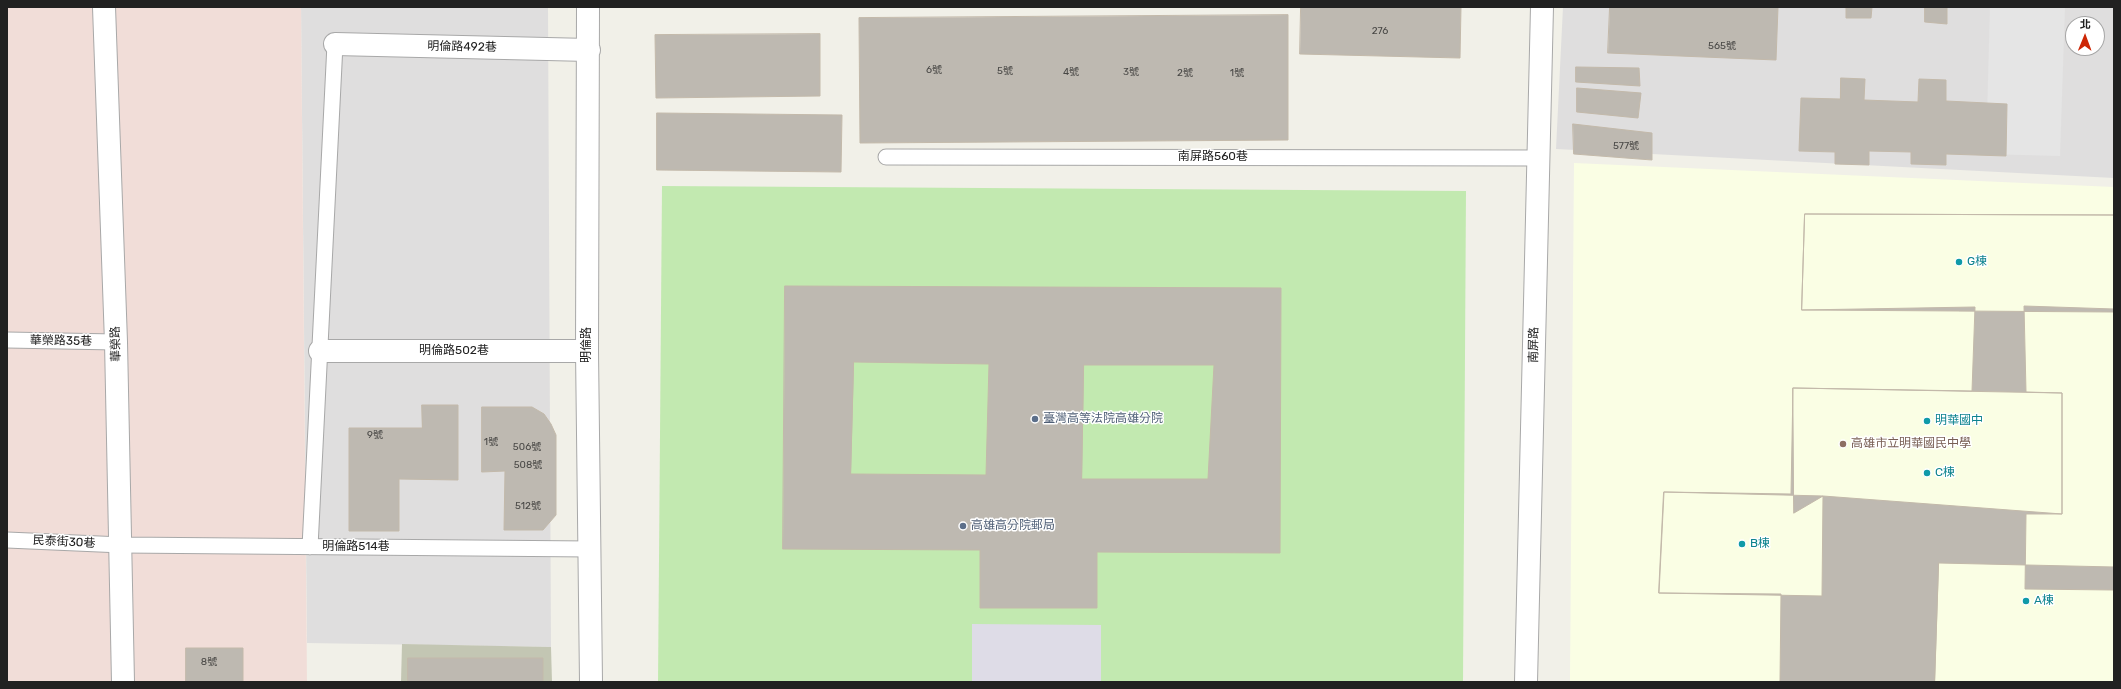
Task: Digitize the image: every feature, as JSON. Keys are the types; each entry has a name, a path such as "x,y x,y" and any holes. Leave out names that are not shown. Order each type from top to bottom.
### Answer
{"street":[{"name":"華榮路","path":"104,7 122,545 123,682"},
{"name":"明倫路","path":"588,7 587,351 591,682"},
{"name":"南屏路","path":"1526,682 1542,7"},
{"name":"明倫路492巷","path":"335,44 589,50"},
{"name":"明倫路502巷","path":"320,351 587,351"}],"lane":[{"path":"310,547 335,44"},
{"name":"南屏路560巷","path":"886,156 1539,158"},
{"name":"華榮路35巷","path":"7,340 116,342"},
{"name":"民泰街30巷","path":"7,540 122,545"},
{"name":"明倫路514巷","path":"122,545 590,549"}],"shaded area":[{"path":"7,7 301,7 307,682 7,682"},
{"path":"301,7 548,7 551,647 307,643"},
{"path":"1563,7 2114,7 2114,178 1556,149"},
{"path":"1990,7 2065,7 2060,156 1986,154"},
{"name":"高雄市立明華國民中學","path":"1574,163 2114,187 2114,682 1570,682"},
{"path":"972,624 1101,625 1101,682 972,682"},
{"path":"402,644 551,647 552,682 401,682"}],"green space":[{"path":"662,186 1466,191 1463,682 658,682"}],"building":[{"path":"1301,7 1461,7 1460,58 1300,54"},
{"path":"1610,7 1778,7 1776,60 1608,53"},
{"path":"1830,7 1872,7 1871,18 1846,18 1846,8"},
{"path":"1925,7 1947,7 1947,24 1925,22"},
{"path":"1288,15 1288,140 860,143 859,18"},
{"path":"820,34 820,96 656,98 655,35"},
{"path":"1576,67 1639,68 1640,86 1576,82"},
{"path":"1841,78 1865,79 1864,100 1918,102 1919,79 1946,80 1946,101 2007,104 2006,156 1946,154 1946,165 1911,164 1911,152 1869,151 1869,165 1835,164 1835,152 1799,151 1801,98 1840,99"},
{"path":"1577,88 1641,93 1638,118 1577,112"},
{"path":"657,113 842,115 841,172 657,170"},
{"path":"1573,124 1652,133 1652,160 1574,154"},
{"name":"明華國中","path":"1805,214 2114,215 2114,309 2024,306 2026,392 2062,393 2062,514 2026,514 2025,589 2114,590 2114,682 1780,682 1781,594 1659,593 1664,492 1791,494 1793,388 1972,391 1975,307 1802,310"},
{"name":"G棟","path":"1805,214 2114,215 2114,312 1802,310"},
{"name":"臺灣高等法院高雄分院","path":"785,286 1281,288 1280,553 1097,552 1097,608 980,608 980,550 783,549","holes":["854,362 989,364 986,475 851,474","1084,365 1214,365 1208,479 1082,479"]},
{"name":"C棟","path":"1793,388 2062,393 2062,514 1823,496 1794,513"},
{"path":"422,405 458,405 458,480 399,479 399,531 349,531 349,428 422,428"},
{"path":"482,407 532,407 544,414 551,424 556,435 556,515 543,530 504,530 505,471 482,472"},
{"name":"B棟","path":"1664,492 1823,496 1822,596 1659,593"},
{"name":"A棟","path":"1939,563 2114,567 2114,682 1935,682"},
{"path":"186,648 243,648 243,682 186,682"},
{"path":"408,658 543,658 543,682 408,682"}],"place":[{"name":"G棟","path":"1959,262"},
{"name":"臺灣高等法院高雄分院","path":"1035,419"},
{"name":"明華國中","path":"1927,421"},
{"name":"高雄市立明華國民中學","path":"1843,444"},
{"name":"C棟","path":"1927,473"},
{"name":"高雄高分院郵局","path":"963,526"},
{"name":"B棟","path":"1742,544"},
{"name":"A棟","path":"2026,601"}]}
